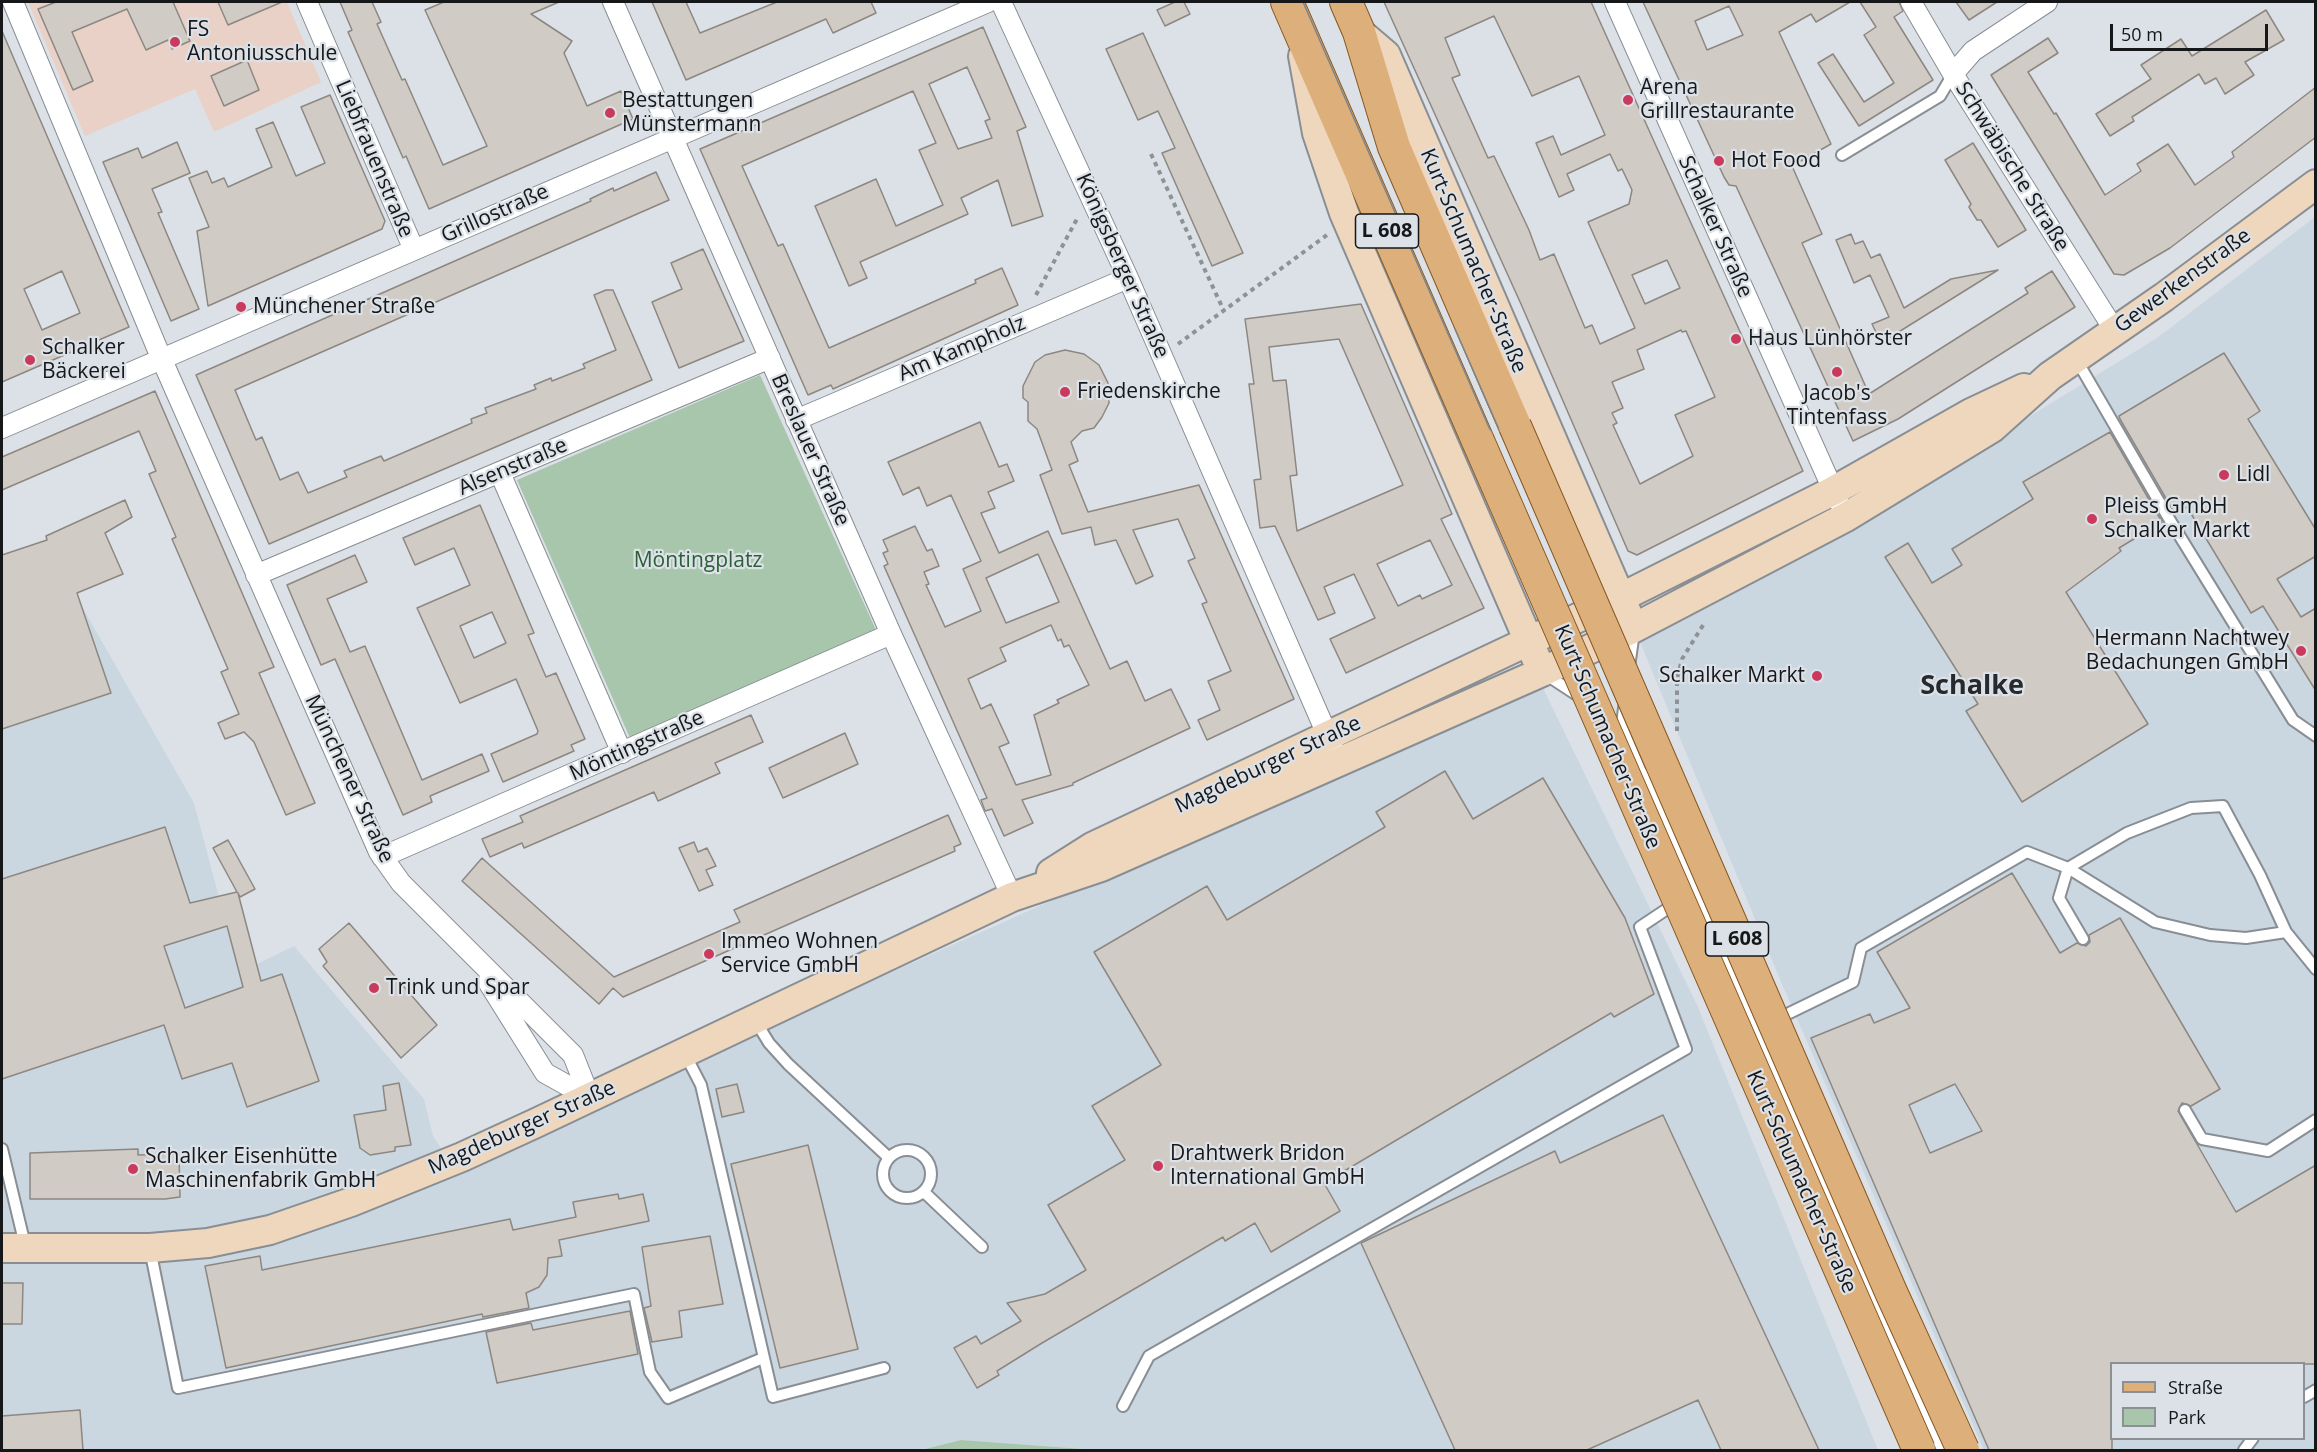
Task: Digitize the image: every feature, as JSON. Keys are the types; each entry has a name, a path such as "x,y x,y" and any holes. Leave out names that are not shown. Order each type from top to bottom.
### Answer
{"main road":[{"name":"Kurt-Schumacher-Straße","path":"1346,2 1359,32 1394,147 1891,1292 1963,1450"},
{"name":"Kurt-Schumacher-Straße","path":"1291,12 1919,1450"}],"street":[{"name":"Münchener Straße","path":"13,2 162,360 382,857 401,883 573,1054 590,1098"},
{"name":"Liebfrauenstraße","path":"307,2 414,250"},
{"name":"Breslauer Straße","path":"613,2 891,634 1012,897"},
{"name":"Grillostraße","path":"2,428 672,136 988,2"},
{"name":"Königsberger Straße","path":"1001,2 1128,278 1327,737 1341,763"},
{"name":"Schalker Straße","path":"1615,2 1846,517"},
{"name":"Schwäbische Straße","path":"1911,2 1953,74 2115,331"},
{"path":"1953,74 1974,51 2047,2"},
{"name":"Kurt-Schumacher-Straße","path":"1291,12 1317,133 1347,220 1542,672"},
{"name":"Kurt-Schumacher-Straße","path":"1359,32 1386,55 1620,598"},
{"name":"Gewerkenstraße","path":"1833,491 1971,413 2050,375 2115,331 2316,184"},
{"name":"Am Kampholz","path":"796,420 1128,278"},
{"name":"Alsenstraße","path":"256,575 770,358"},
{"name":"Gewerkenstraße","path":"1846,517 1992,428 2050,375"},
{"path":"500,472 622,753"},
{"path":"1529,640 1620,598 1833,491"},
{"path":"1542,672 1634,628 1846,517"},
{"path":"1620,598 1634,628"},
{"name":"Möntingstraße","path":"382,857 891,634"},
{"name":"Magdeburger Straße","path":"14,1248 150,1248 208,1243 270,1230 351,1202 462,1157 684,1054 1012,897 1092,847 1529,640"},
{"name":"Magdeburger Straße","path":"1012,897 1101,867 1341,763 1542,672"},
{"name":"Münchener Straße","path":"458,941 488,982 545,1073 590,1098"}],"lane":[{"path":"1842,155 1940,96 1953,74"},
{"path":"2076,358 2168,517 2293,720 2316,736"},
{"path":"1634,628 1622,724 1694,892 1942,1450"},
{"path":"1542,672 1622,724"},
{"path":"2083,939 2059,898 2068,868 2127,833 2191,808 2223,806 2260,875 2286,932 2316,969"},
{"path":"1755,1029 1852,982 1862,948 2027,852 2068,868 2154,922 2210,935 2246,939 2286,932"},
{"path":"1123,1406 1149,1356 1686,1049 1640,927 1694,892"},
{"path":"755,1019 769,1043 788,1064 888,1156"},
{"path":"684,1054 701,1085 763,1358 774,1397 884,1368"},
{"path":"2185,1110 2202,1139 2268,1151 2316,1120"},
{"path":"2,1149 14,1248"},
{"path":"908,1151 925,1156 932,1173 924,1192 904,1199 888,1191 881,1173 888,1156 908,1151"},
{"path":"924,1192 982,1247"},
{"path":"150,1248 178,1388 634,1294 650,1372 668,1398 763,1358"}],"path":[{"path":"1151,154 1224,311"},
{"path":"1021,324 1090,195"},
{"path":"1162,356 1347,220"},
{"path":"1678,733 1675,702 1677,679 1682,659 1705,622"}],"shaded area":[{"name":"FS Antoniusschule","path":"28,2 287,2 321,82 214,132 195,89 85,136"},
{"path":"2315,217 2315,1450 1984,1450 1779,977 1638,637 1845,530 2157,338"},
{"path":"80,603 194,803 239,973 294,946 424,1099 433,1136 457,1173 787,1019 1540,682 1697,1005 1878,1450 1097,1450 961,1440 921,1450 2,1450 2,628"}],"green space":[{"name":"Möntingplatz","path":"760,375 876,630 630,738 517,480"},
{"path":"961,1440 1097,1450 921,1450"}],"building":[{"path":"56,2 173,2 190,41 172,49 168,40 146,50 127,9 72,32 93,81 73,90 38,9"},
{"path":"218,2 282,2 228,25"},
{"path":"340,2 372,2 381,22 377,24 402,80 405,79 443,165 487,146 425,10 444,2 559,2 531,14 572,41 564,53 587,106 621,91 633,119 429,209 406,156 403,158 348,32 352,30"},
{"path":"652,2 686,2 700,33 777,2 871,2 876,13 833,33 826,19 686,80"},
{"path":"1175,2 1184,2 1190,14 1165,26 1157,10"},
{"path":"1384,2 1591,2 1803,471 1637,555 1628,551 1521,304","holes":["1494,16 1532,96 1579,76 1605,135 1561,155 1553,136 1536,143 1559,197 1574,190 1567,174 1610,154 1618,171 1622,169 1632,190 1629,204 1588,222 1635,328 1600,344 1592,325 1585,328 1554,254 1540,260 1529,230 1494,156 1488,158 1452,78 1460,75 1445,38","1667,260 1680,288 1645,304 1632,275","1681,330 1686,331 1715,397 1675,415 1693,456 1640,484 1613,425 1617,423 1612,413 1623,408 1612,382 1644,369 1637,350"]},
{"path":"1643,2 1850,2 1816,22 1811,14 1779,32 1831,144 1792,166 1822,234 1802,243 1869,394 2028,293 2025,288 2052,271 2075,307 1898,419 1853,441 1736,186 1729,185","holes":["1729,6 1743,35 1707,50 1695,21"]},
{"path":"1860,2 1899,2 1903,11 1894,17 1933,80 1859,126 1818,63 1833,54 1864,102 1894,83 1864,35 1876,27"},
{"path":"1956,2 1997,2 1969,20"},
{"path":"2266,10 2284,40 2245,62 2254,75 2225,94 2216,78 2205,84 2199,74 2132,117 2134,121 2110,136 2096,114 2151,79 2141,65 2181,39 2192,56"},
{"path":"983,27 1026,127 1017,131 1043,216 1012,226 998,180 961,198 968,214 860,262 867,278 849,286 815,206 876,179 896,226 943,205 919,150 936,143 913,91 742,166 778,246 783,244 829,348 976,283 975,280 1002,268 1018,305 833,389 831,385 808,395 700,149","holes":["967,67 990,119 985,121 992,138 958,149 929,84"]},
{"path":"2,31 129,327 2,382","holes":["62,271 80,313 42,330 24,289"]},
{"path":"1143,33 1243,253 1212,266 1162,153 1175,148 1158,111 1138,120 1106,49"},
{"path":"2048,38 2058,53 2028,72 2054,114 2056,113 2105,195 2141,171 2137,164 2168,144 2195,185 2234,157 2232,152 2316,87 2316,137 2170,248 2124,275 2114,274 1991,75"},
{"path":"247,60 259,90 224,106 211,76"},
{"path":"330,95 385,221 382,229 208,306 197,231 209,227 189,178 207,171 212,183 224,178 228,187 272,167 256,129 273,122 296,176 325,163 301,107"},
{"path":"177,142 190,173 152,189 162,212 158,213 199,309 171,321 103,162 138,148 142,158"},
{"path":"1973,143 2026,230 1998,247 1981,220 1977,220 1969,207 1971,204 1945,160"},
{"path":"656,172 669,200 235,390 256,440 262,437 280,480 298,472 308,493 347,477 344,471 381,456 384,461 472,423 471,419 487,413 485,408 536,389 534,385 551,378 552,381 585,368 583,364 616,350 594,295 606,290 613,290 652,380 269,544 196,375 591,201 590,199 613,188 614,191"},
{"path":"1851,234 1855,244 1863,241 1871,258 1880,254 1904,308 1951,279 1998,270 1881,343 1872,324 1889,317 1870,275 1854,283 1836,240"},
{"path":"703,249 744,341 679,368 652,302 682,289 671,263"},
{"path":"1361,304 1452,514 1441,519 1484,608 1346,673 1330,639 1375,618 1354,574 1324,587 1335,613 1318,620 1275,526 1260,528 1254,480 1261,479 1249,384 1254,384 1245,319","holes":["1339,339 1403,485 1297,531 1290,476 1297,475 1286,380 1273,381 1269,347","1430,540 1452,585 1422,599 1420,595 1398,606 1377,564"]},
{"path":"1065,350 1084,354 1099,365 1108,383 1109,403 1102,417 1094,428 1082,431 1071,442 1078,461 1069,465 1088,512 1199,485 1294,699 1207,740 1198,720 1220,710 1208,681 1231,671 1202,604 1207,602 1188,561 1195,558 1178,519 1133,530 1153,576 1136,584 1116,540 1095,545 1091,527 1062,534 1040,475 1052,470 1037,429 1028,421 1028,402 1023,398 1023,386 1035,362 1045,355"},
{"name":"Lidl","path":"2224,353 2260,411 2248,419 2316,530 2316,556 2277,579 2301,617 2316,608 2316,691 2263,606 2251,613 2187,507 2175,514 2119,416"},
{"path":"155,391 274,667 259,673 315,803 286,815 254,742 244,732 225,739 218,723 239,714 221,672 228,669 172,539 176,537 149,474 156,471 139,431 2,490 2,457"},
{"path":"980,422 999,467 1007,464 1014,481 988,492 995,508 981,513 999,553 1048,531 1110,669 1127,661 1145,701 1171,689 1190,728 1073,785 1022,800 1033,823 1004,836 992,809 985,811 981,800 987,798 884,566 888,564 883,553 888,551 883,540 915,526 927,551 932,549 939,566 924,572 929,584 926,585 945,627 981,611 963,569 981,561 951,495 927,506 919,487 903,495 888,462","holes":["1038,554 1059,602 1006,623 986,578","1051,625 1058,641 1061,639 1064,647 1069,645 1089,685 1057,700 1059,703 1034,715 1051,775 1016,785 999,747 1009,743 991,704 981,709 968,679 1006,661 1000,648"]},
{"path":"2110,432 2162,522 2119,548 2121,551 2066,592 2148,724 2022,802 1966,711 1978,704 1885,557 1908,543 1932,583 1962,565 1952,549 2033,499 2023,482"},
{"path":"125,500 132,517 105,533 123,574 77,593 111,693 2,729 2,555 47,540 46,536"},
{"path":"480,505 534,633 528,635 546,677 556,673 585,739 571,745 574,751 503,782 491,754 537,734 538,731 516,679 460,703 417,608 470,585 454,548 415,565 403,538","holes":["492,612 506,643 474,658 460,626"]},
{"path":"355,555 367,582 327,599 350,652 365,646 422,780 482,754 489,771 430,796 432,802 403,815 335,659 321,665 287,585"},
{"path":"751,715 763,742 715,763 720,773 658,801 654,792 524,848 522,843 490,857 482,839 523,822 520,816"},
{"path":"845,733 858,764 783,798 769,768"},
{"path":"1445,771 1473,819 1543,778 1625,918 1654,994 1614,1017 1611,1013 1324,1183 1340,1211 1271,1252 1255,1223 1225,1241 1223,1237 1042,1343 997,1371 999,1375 977,1388 954,1348 976,1336 981,1344 1021,1321 1007,1303 1045,1294 1086,1270 1048,1205 1125,1160 1092,1106 1161,1065 1094,952 1207,886 1227,920 1385,827 1376,812"},
{"path":"948,815 961,844 954,847 955,851 623,997 613,988 599,1004 462,881 482,858 614,977 740,922 734,910"},
{"path":"165,827 190,903 237,892 213,848 228,840 255,889 240,897 238,893 261,981 282,974 319,1081 247,1107 232,1063 182,1079 164,1025 2,1079 2,879","holes":["227,926 243,987 185,1008 164,946"]},
{"path":"694,842 698,852 707,848 716,866 706,870 713,885 699,891 679,848"},
{"path":"2012,873 2060,953 2077,943 2086,946 2090,942 2089,935 2120,918 2220,1089 2191,1106 2182,1103 2178,1111 2236,1212 2316,1165 2316,1364 2305,1364 2305,1362 2110,1362 2112,1450 1989,1450 1811,1038 1870,1014 1874,1023 1910,1008 1877,952","holes":["1955,1084 1982,1131 1930,1153 1909,1105"]},
{"name":"Trink und Spar","path":"349,923 437,1025 401,1058 323,966 327,962 319,949"},
{"path":"399,1083 411,1145 395,1147 395,1151 370,1155 360,1148 354,1115 386,1110 383,1086"},
{"path":"737,1084 744,1112 722,1117 716,1089"},
{"path":"1663,1115 1819,1450 1721,1450 1698,1400 1587,1450 1455,1450 1361,1243 1555,1151 1560,1163"},
{"path":"808,1145 858,1349 780,1368 731,1164"},
{"path":"138,1149 138,1155 179,1154 180,1197 30,1199 30,1153"},
{"path":"618,1194 619,1199 643,1194 649,1221 559,1240 562,1256 548,1258 547,1275 539,1287 526,1293 529,1308 483,1317 482,1314 226,1368 205,1266 260,1256 262,1270 510,1219 513,1230 576,1217 573,1202"},
{"path":"710,1236 723,1304 679,1311 682,1337 652,1342 644,1308 651,1306 642,1247"},
{"path":"2,1283 23,1283 22,1324 2,1324"},
{"path":"630,1311 638,1354 497,1383 486,1332 531,1323 533,1330"},
{"path":"80,1410 83,1450 2,1450 2,1416"}],"tram line":[{"path":"1303,2 1936,1450"},
{"path":"1455,329 1555,557"},
{"path":"1601,664 1646,769"}],"place":[{"name":"FS Antoniusschule","path":"175,42"},
{"name":"Arena Grillrestaurante","path":"1628,100"},
{"name":"Bestattungen Münstermann","path":"610,113"},
{"name":"Hot Food","path":"1719,161"},
{"name":"Münchener Straße","path":"241,307"},
{"name":"Haus Lünhörster","path":"1736,339"},
{"name":"Schalker Bäckerei","path":"30,360"},
{"name":"Jacob's Tintenfass","path":"1837,372"},
{"name":"Friedenskirche","path":"1065,392"},
{"name":"Lidl","path":"2224,475"},
{"name":"Pleiss GmbH Schalker Markt","path":"2092,519"},
{"name":"Hermann Nachtwey Bedachungen GmbH","path":"2301,651"},
{"name":"Schalker Markt","path":"1817,676"},
{"name":"Immeo Wohnen Service GmbH","path":"709,954"},
{"name":"Trink und Spar","path":"374,988"},
{"name":"Drahtwerk Bridon International GmbH","path":"1158,1166"},
{"name":"Schalker Eisenhütte Maschinenfabrik GmbH","path":"133,1169"}],"district":[{"name":"Schalke","path":"1972,686"}]}
